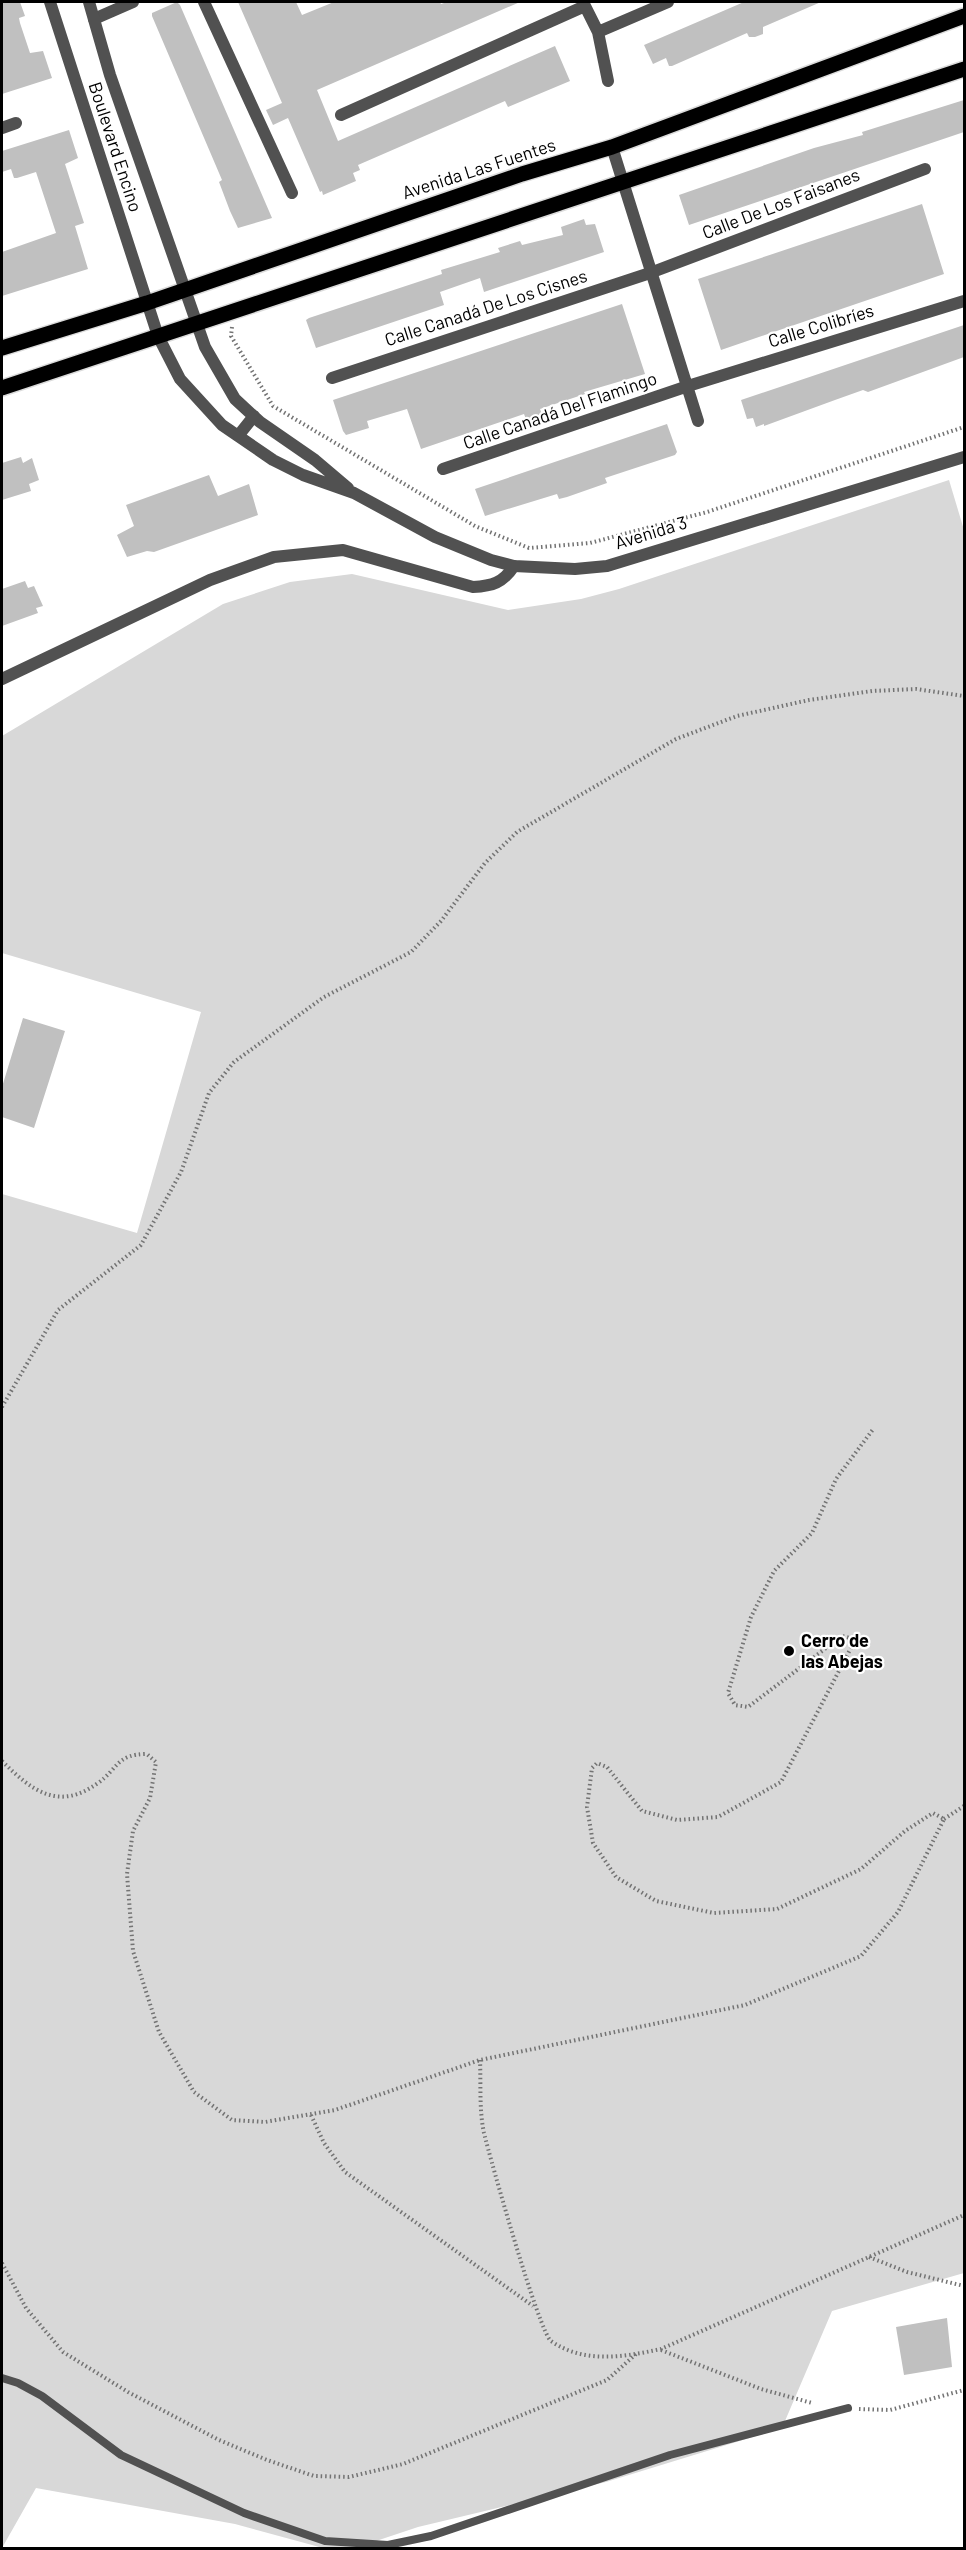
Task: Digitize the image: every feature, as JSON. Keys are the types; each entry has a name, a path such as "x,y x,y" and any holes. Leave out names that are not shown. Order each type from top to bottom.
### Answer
{"main road":[{"name":"Avenida Las Fuentes","path":"2,348 147,303 522,174 612,147 964,16"},
{"path":"2,388 964,69"}],"street":[{"name":"Boulevard Encino","path":"50,2 147,303"},
{"name":"Boulevard Encino","path":"89,2 113,86 184,290"},
{"path":"94,19 133,2"},
{"path":"204,2 292,193"},
{"path":"598,32 668,2"},
{"path":"341,115 584,4 598,32 608,81"},
{"path":"2,128 16,123"},
{"path":"612,147 698,421"},
{"name":"Calle De Los Faisanes","path":"650,273 925,169"},
{"name":"Calle Canadá De Los Cisnes","path":"332,378 650,273"},
{"name":"Avenida 3","path":"184,290 205,347 235,399 354,493"},
{"name":"Calle Colibríes","path":"688,386 964,301"},
{"name":"Avenida 3","path":"147,303 158,336 180,379 222,425 303,476 354,493 435,537 490,560 514,566 575,569 607,566 964,457"},
{"name":"Calle Canadá Del Flamingo","path":"443,469 688,386"},
{"path":"238,436 254,416"},
{"path":"2,679 210,580 274,557 343,550 473,587 493,586 507,578 514,566"}],"lane":[{"path":"2,2378 18,2383 42,2396 121,2455 244,2513 325,2541 388,2545 431,2535 670,2455 848,2408"}],"path":[{"path":"233,325 231,336 273,406 475,526 529,548 590,543 707,512 964,427"},
{"path":"2,1407 58,1310 141,1245 181,1172 209,1093 234,1062 324,997 411,952 441,921 485,863 517,832 676,739 737,716 809,700 872,691 916,689 964,696"},
{"path":"874,1428 836,1479 812,1533 774,1571 750,1617 728,1693 735,1705 748,1707 842,1636 850,1638 853,1644 781,1782 718,1817 677,1821 642,1811 607,1767 597,1764 592,1768 587,1807 593,1843 616,1877 656,1902 714,1913 777,1909 861,1869 905,1831 933,1813 944,1819"},
{"path":"2,1761 44,1795 69,1798 98,1783 114,1764 133,1754 147,1754 156,1762 150,1798 133,1831 127,1874 133,1951 159,2032 194,2092 232,2120 265,2122 335,2110 480,2060 745,2005 861,1956 898,1912 944,1819 964,1806"},
{"path":"480,2060 484,2132 534,2306 548,2339 576,2354 614,2358 661,2349 964,2215"},
{"path":"311,2115 324,2143 345,2172 534,2306"},
{"path":"869,2257 907,2272 964,2286"},
{"path":"2,2263 26,2308 63,2352 128,2392 219,2440 314,2476 349,2477 403,2464 482,2429 607,2380 636,2354"},
{"path":"661,2349 761,2389 817,2404"},
{"path":"848,2408 890,2410 964,2390"}],"shaded area":[{"path":"949,480 964,530 964,2273 832,2311 782,2428 606,2482 418,2527 355,2548 323,2548 235,2524 36,2488 2,2548 2,1194 137,1233 201,1012 2,953 2,736 223,604 290,582 352,574 508,610 581,599 619,589"}],"building":[{"path":"3,2 20,2 25,16 19,18 30,53 43,51 52,78 2,94"},
{"path":"177,2 272,218 238,228 230,211 219,182 222,180 152,16 152,13"},
{"path":"238,2 296,2 302,15 334,2 440,2 441,4 447,2 520,2 317,90 338,141 555,46 570,81 508,107 505,101 358,165 360,170 353,173 356,181 323,195 288,118 273,125 266,110 282,103"},
{"path":"744,2 821,2 763,27 763,34 755,37 749,37 747,33 672,66 669,66 666,58 653,64 644,45"},
{"path":"964,100 964,132 689,225 679,195 814,148 863,135 862,132"},
{"path":"69,130 78,158 65,164 84,223 75,226 88,269 2,296 2,252 56,233 36,172 14,178 11,169 2,172 2,151"},
{"path":"922,204 944,274 721,350 698,279"},
{"path":"584,219 586,225 595,224 604,252 484,292 480,278 440,292 444,305 316,348 306,320 309,318 442,274 441,270 500,252 498,248 520,241 522,245 563,235 561,227"},
{"path":"622,304 645,374 584,392 585,394 540,409 545,422 529,427 524,414 421,449 407,409 367,421 369,428 346,435 343,431 333,400"},
{"path":"964,325 964,357 764,426 764,424 756,427 753,418 747,419 741,400"},
{"path":"667,424 677,452 675,455 605,478 607,483 567,497 559,499 557,494 485,516 475,489"},
{"path":"21,457 23,463 32,458 39,480 29,484 31,491 2,500 2,463"},
{"path":"209,475 218,496 249,484 258,515 154,552 147,551 127,557 117,535 134,526 126,505"},
{"path":"25,581 28,588 34,586 43,606 36,608 38,613 2,626 2,589"},
{"path":"23,1018 65,1031 34,1128 2,1117 2,1087"},
{"path":"947,2318 952,2367 904,2375 896,2327"}],"place":[{"name":"Cerro de las Abejas","path":"789,1651"}]}
